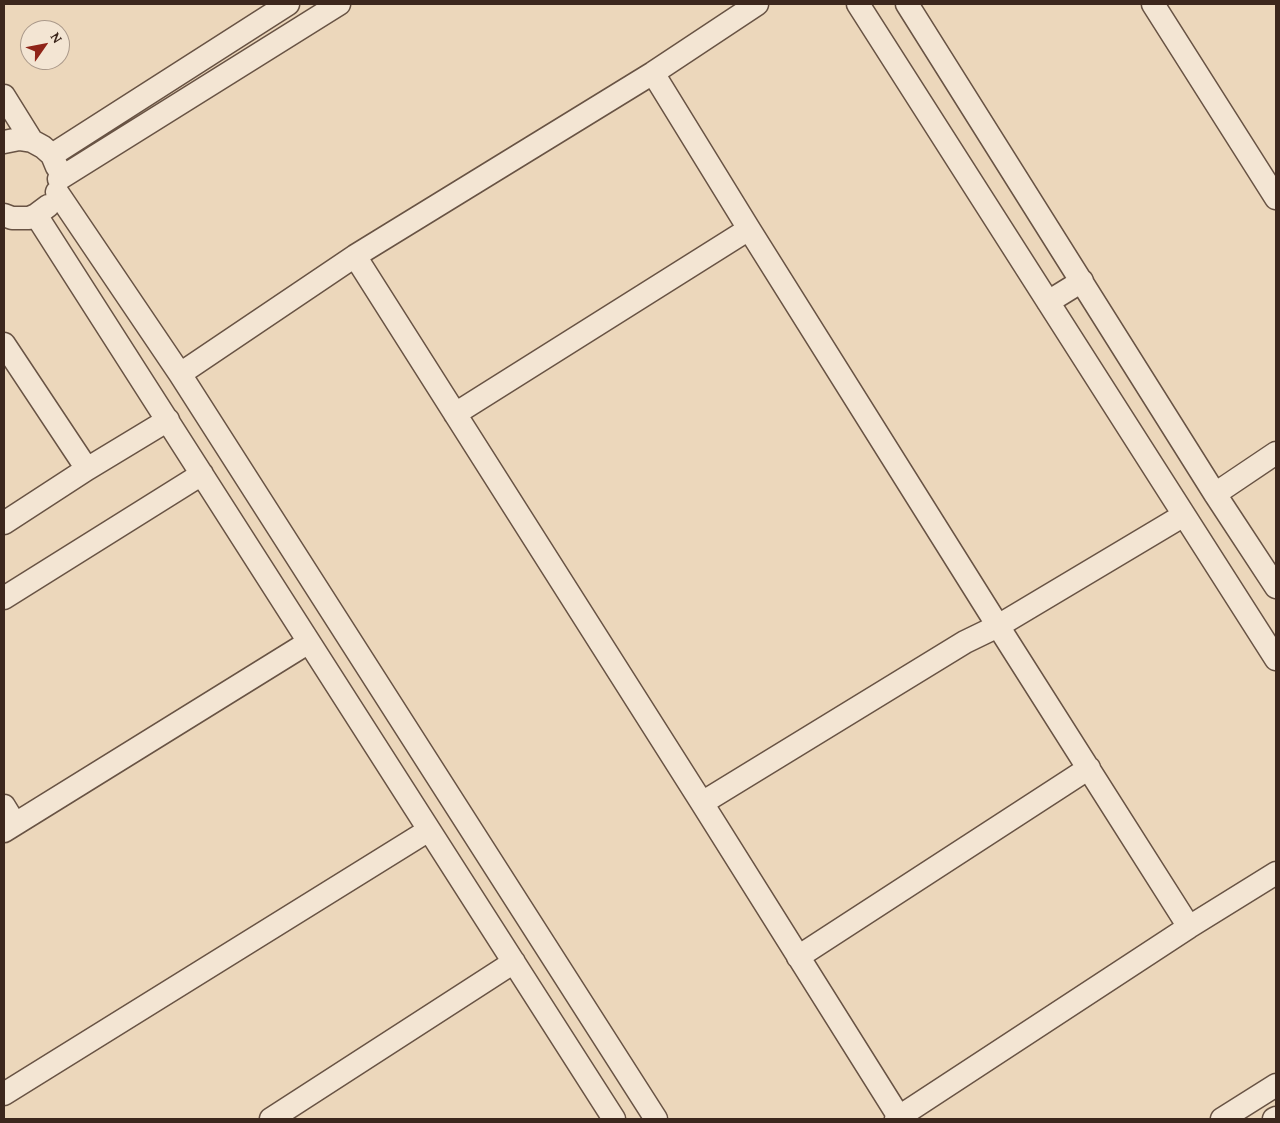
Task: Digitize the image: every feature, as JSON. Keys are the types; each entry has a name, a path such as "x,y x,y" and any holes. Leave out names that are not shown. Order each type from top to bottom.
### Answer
{"street":[{"path":"52,155 288,4"},
{"path":"58,185 339,4"},
{"path":"180,374 355,256 653,73 757,4"},
{"path":"858,4 1276,658"},
{"path":"907,4 1215,494 1276,587"},
{"path":"1153,4 1276,198"},
{"path":"653,73 748,229 1189,927"},
{"path":"4,96 32,141"},
{"path":"4,142 19,139 32,141 43,146 52,155 57,166 58,185 51,204 36,215 29,218 12,218 4,215"},
{"path":"58,185 656,1119"},
{"path":"36,215 614,1119"},
{"path":"455,414 748,229"},
{"path":"355,256 702,803 897,1118 1189,927 1276,873"},
{"path":"1048,302 1082,281"},
{"path":"4,344 87,469"},
{"path":"4,523 87,469 168,420"},
{"path":"1215,494 1276,453"},
{"path":"4,598 202,474"},
{"path":"702,803 965,642 998,626 1184,515"},
{"path":"7,821 309,642"},
{"path":"367,732 396,713"},
{"path":"798,957 1089,768"},
{"path":"4,1094 429,830"},
{"path":"271,1119 514,962"},
{"path":"1222,1119 1276,1085"}]}
